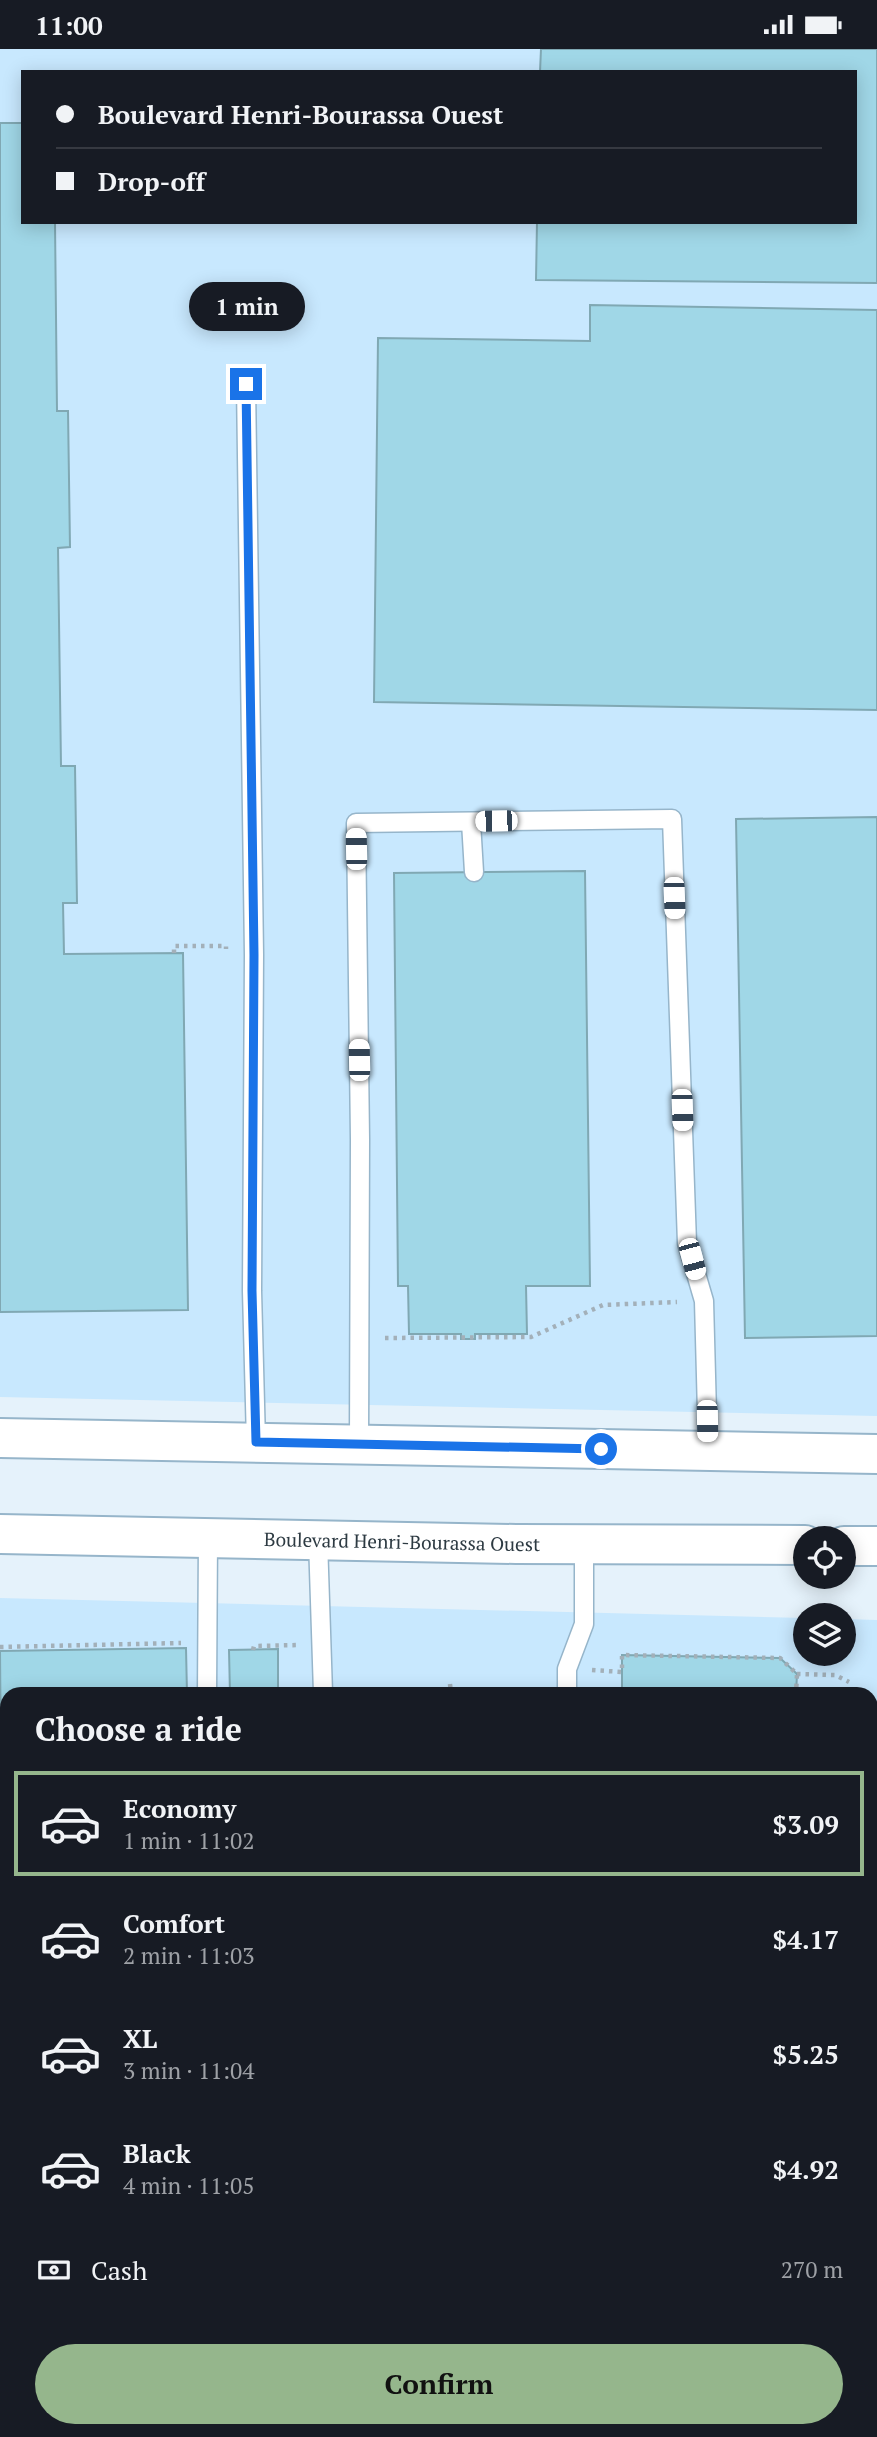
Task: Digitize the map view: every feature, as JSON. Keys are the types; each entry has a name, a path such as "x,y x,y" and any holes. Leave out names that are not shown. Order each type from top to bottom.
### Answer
{"main road":[{"path":"0,1437 877,1454"},
{"name":"Boulevard Henri-Bourassa Ouest","path":"0,1534 793,1545"},
{"path":"856,1546 877,1546"}],"lane":[{"path":"246,384 254,955 252,1291 256,1442"},
{"path":"359,1444 360,1139 356,823 671,819 687,1244 704,1301 708,1451"},
{"path":"471,822 474,872"},
{"path":"207,1687 208,1538"},
{"path":"318,1540 323,1687"},
{"path":"567,1687 567,1669 584,1624 584,1543"}],"path":[{"path":"174,953 174,946 226,946"},
{"path":"398,1338 531,1338 603,1305 704,1301"},
{"path":"0,1647 30,1649 187,1643"},
{"path":"254,1650 254,1646 277,1644"},
{"path":"622,1672 622,1655 780,1658 797,1674 835,1675 849,1682"},
{"path":"796,1687 797,1674"},
{"path":"450,1683 450,1687"}],"shaded area":[{"path":"0,49 877,49 877,1416 0,1397"},
{"path":"0,1598 793,1618 793,1666 856,1666 856,1619 877,1620 877,1687 0,1687"}],"building":[{"path":"541,49 877,49 877,283 536,280 537,224 857,224 857,70 540,70"},
{"path":"0,123 21,123 21,224 55,224 57,411 68,411 70,547 58,548 61,766 75,766 77,903 63,903 64,954 183,953 188,1310 0,1312"},
{"path":"590,305 877,310 877,710 374,702 378,338 590,341"},
{"path":"877,817 877,1336 745,1338 736,819"},
{"path":"585,871 590,1286 526,1286 527,1334 475,1334 475,1339 461,1339 461,1334 409,1334 408,1286 398,1286 394,873"},
{"path":"186,1648 187,1687 0,1687 0,1651"},
{"path":"278,1649 278,1687 230,1687 229,1650"},
{"path":"622,1655 780,1658 797,1674 796,1687 622,1687"}],"route":[{"path":"246,384 254,955 252,1291 256,1442 601,1449"}]}
